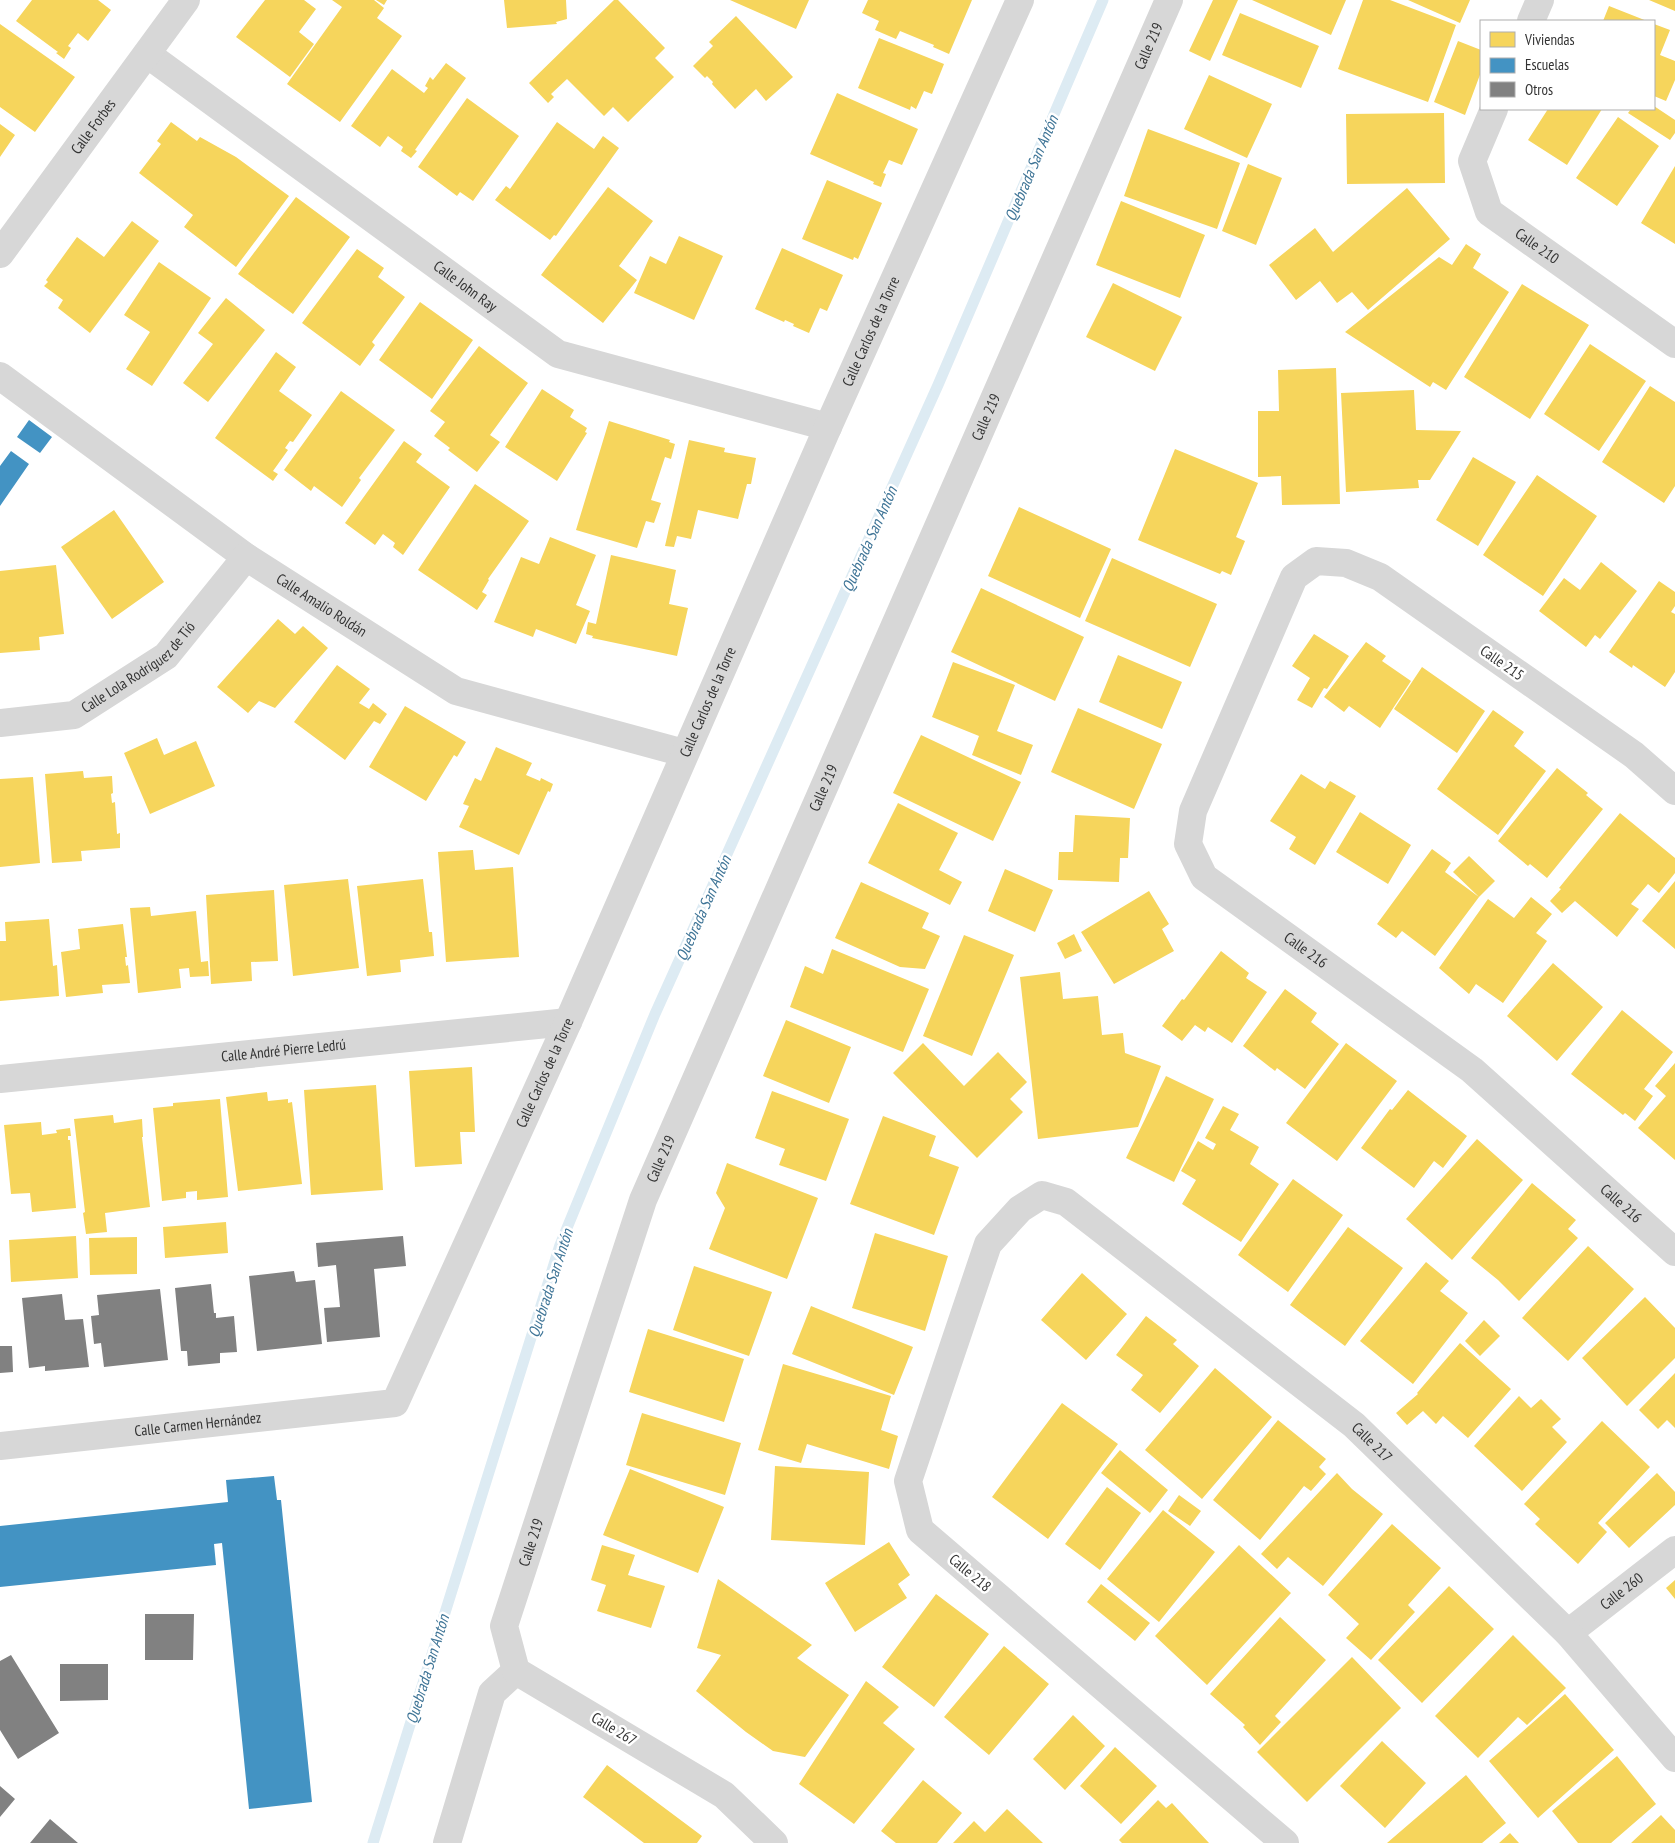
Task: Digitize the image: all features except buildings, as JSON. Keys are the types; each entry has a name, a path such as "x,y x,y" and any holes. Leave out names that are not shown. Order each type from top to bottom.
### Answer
{"street":[{"name":"Calle Forbes","path":"0,254 186,0"},
{"name":"Calle Carlos de la Torre","path":"395,1403 568,1022 828,427 1020,0"},
{"name":"Calle 219","path":"516,1670 504,1626 643,1200 1169,0"},
{"path":"1531,20 1540,0"},
{"name":"Calle John Ray","path":"147,54 558,354 828,427"},
{"name":"Calle 210","path":"1494,110 1472,161 1490,212 1675,344"},
{"name":"Calle Amalio Roldán","path":"0,376 246,557 456,691 684,753"},
{"name":"Calle Lola Rodríguez de Tió","path":"0,723 74,714 166,656 246,557"},
{"name":"Calle 215","path":"1316,561 1346,563 1380,577 1634,755 1675,791"},
{"name":"Calle 216","path":"1316,561 1294,577 1193,811 1188,844 1204,877 1472,1070 1675,1252"},
{"name":"Calle André Pierre Ledrú","path":"0,1079 568,1022"},
{"name":"Calle 217","path":"1020,1209 1042,1196 1066,1202 1354,1425 1568,1632 1675,1758"},
{"name":"Calle 218","path":"1020,1209 988,1244 908,1481 920,1530 1285,1843"},
{"name":"Calle Carmen Hernández","path":"0,1446 395,1403"},
{"name":"Calle 260","path":"1568,1632 1675,1550"},
{"path":"447,1843 492,1693 516,1670"},
{"name":"Calle 267","path":"516,1670 724,1795 774,1843"}],"waterway":[{"name":"Quebrada San Antón","path":"373,1843 560,1245 655,1014 938,385 1103,0"}]}
